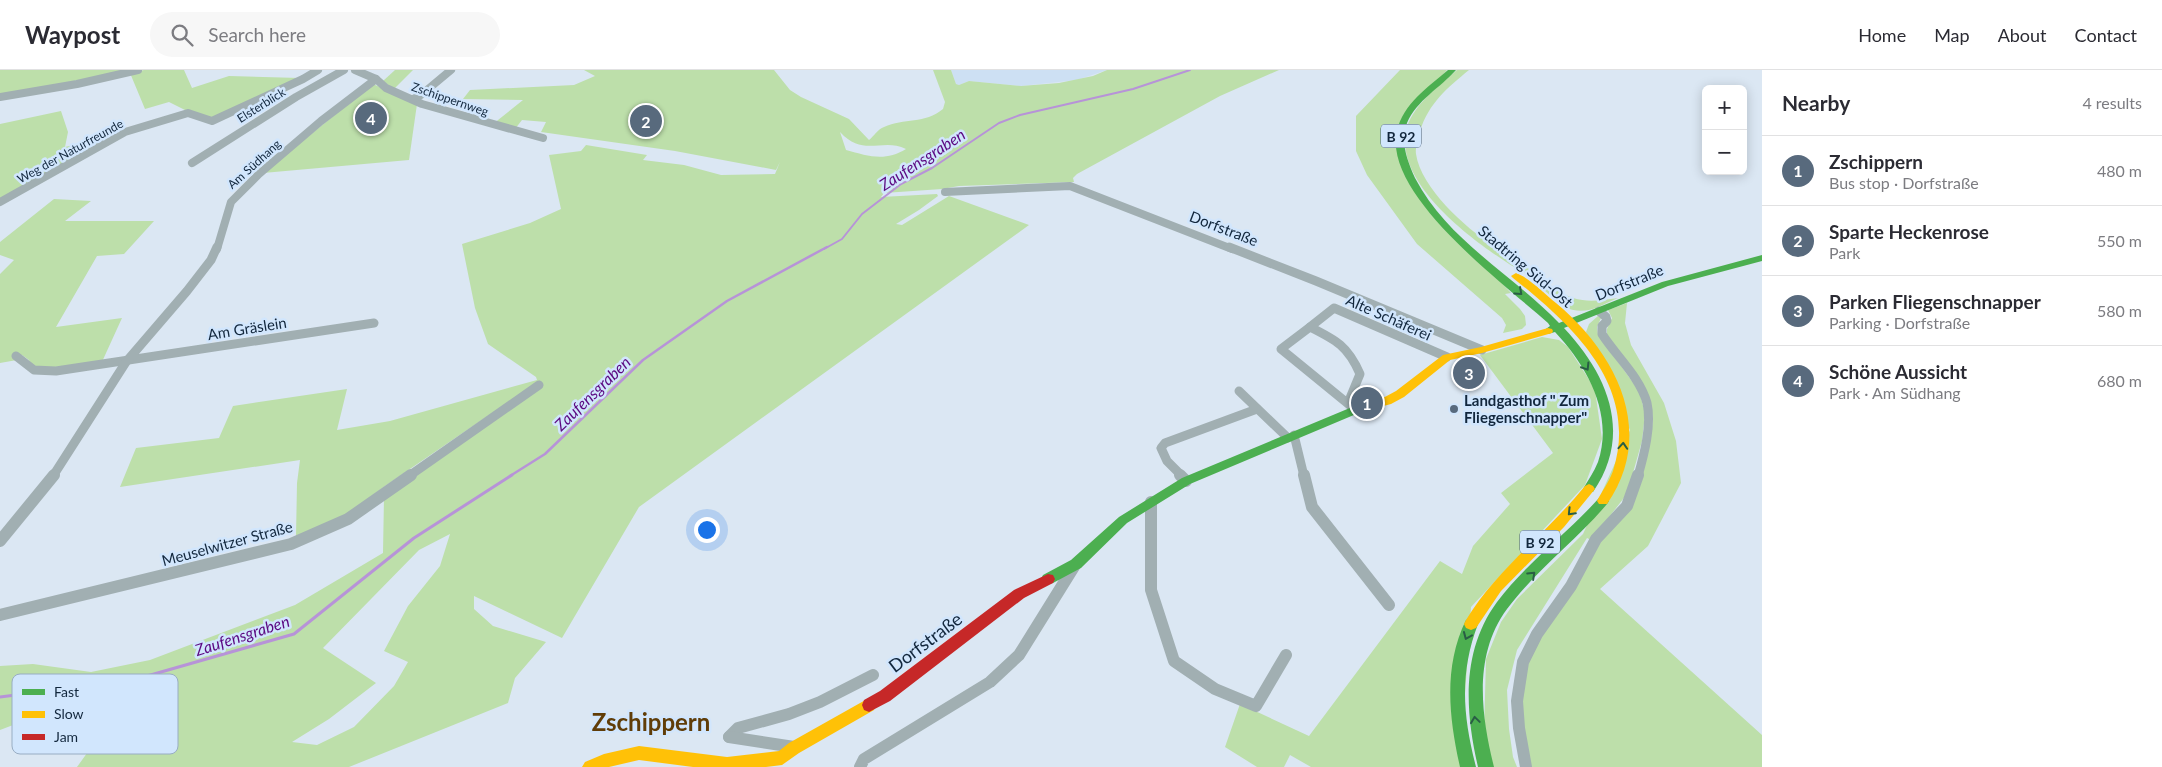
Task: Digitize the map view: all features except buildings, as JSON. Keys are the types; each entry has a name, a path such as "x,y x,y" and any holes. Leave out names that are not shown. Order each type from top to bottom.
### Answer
{"main road":[{"name":"Stadtring Süd-Ost","path":"1452,70 1417,103 1406,118 1401,132 1402,157 1407,171 1424,199 1453,235 1512,285 1557,328 1578,353 1598,386 1606,404 1609,442 1605,462 1595,484 1572,511 1501,580 1480,608 1465,639 1458,666 1455,705 1459,733 1468,767"},
{"name":"Stadtring Süd-Ost","path":"1436,213 1540,294 1570,323 1599,357 1614,382 1624,415 1624,450 1617,476 1600,505 1543,565 1513,592 1494,619 1482,647 1476,675 1474,711 1478,742 1486,767"},
{"name":"Dorfstraße","path":"590,767 604,761 639,753 727,764 782,758 794,748 885,696 1019,594 1076,564 1123,520 1186,480 1291,437 1352,406 1388,401 1400,394 1447,357 1482,350 1557,328 1665,284 1762,258"}],"street":[{"path":"0,97 77,84 138,70"},
{"name":"Weg der Naturfreunde","path":"0,202 133,129 188,113 212,121 303,79 318,70"},
{"name":"Elsterblick","path":"192,163 296,97 344,70"},
{"name":"Zschippernweg","path":"360,70 376,79 386,88 422,104 543,138"},
{"path":"413,99 421,95 451,70"},
{"name":"Am Südhang","path":"0,541 49,483 126,362 187,292 212,260 231,202 259,174 321,121 376,79"},
{"name":"Dorfstraße","path":"945,192 1070,186 1316,281 1482,350"},
{"name":"Alte Schäferei","path":"1310,327 1334,308 1447,357"},
{"path":"1526,767 1518,732 1518,686 1523,662 1538,631 1568,591 1596,537 1626,508 1632,497 1649,425 1647,404 1641,388 1602,334 1602,326 1607,321 1606,317 1599,311"},
{"name":"Am Gräslein","path":"126,362 374,323"},
{"path":"1310,327 1340,342 1353,356 1360,374 1352,406 1282,349 1310,327"},
{"path":"16,356 34,370 56,372 126,362"},
{"name":"Meuselwitzer Straße","path":"0,615 291,544 348,519 539,385"},
{"path":"1240,391 1291,437 1312,507 1389,606"},
{"path":"1186,480 1167,461 1161,448 1165,443 1257,408"},
{"path":"1151,502 1151,590 1174,661 1215,689 1256,706 1286,655"},
{"name":"Dorfstraße","path":"862,763 990,682 1019,654 1076,564"},
{"name":"Dorfstraße","path":"794,748 729,736 738,728 789,714 820,702 873,675"}],"shaded area":[{"path":"951,70 1107,70 1077,80 1021,86 969,81 959,85 956,84"}],"green space":[{"path":"0,70 132,70 0,95"},
{"path":"144,70 184,70 192,88 229,76 300,78 207,121 169,102 145,109 130,73"},
{"path":"395,70 413,70 394,89 383,81"},
{"path":"584,70 774,70 790,90 849,119 869,140 884,127 899,122 929,117 943,109 945,102 933,70 951,70 956,84 959,85 969,81 1021,86 1059,83 1093,76 1107,70 1279,70 1220,96 1077,174 1073,178 1074,182 959,186 884,193 881,197 937,194 938,196 896,224 902,225 949,196 1029,225 639,507 562,638 474,596 474,609 493,626 546,642 515,678 508,703 349,767 77,767 86,754 178,754 178,674 12,674 12,725 0,730 0,666 33,664 91,672 150,660 295,605 383,553 384,497 489,415 385,486 342,518 296,537 297,483 300,460 120,487 136,448 219,438 233,406 347,389 337,430 390,421 537,380 536,377 488,344 475,308 462,244 530,223 561,209 549,155 581,151 586,145 647,155 643,160 684,165 721,175 775,174 780,162 776,170 675,151 541,132 546,122 522,120 515,129 493,124 523,100 463,99 470,90 574,85 595,76","holes":["840,132 849,140 865,146 889,145 906,149 884,157 876,157 846,150","450,534 440,566 408,606 384,651 408,662 394,686 354,727 317,745 292,742 329,719 376,683 323,648 419,550"]},
{"path":"1400,70 1447,70 1399,126 1409,183 1511,293 1505,294 1525,316 1526,325 1522,329 1503,333 1506,325 1502,318 1417,244 1367,175 1356,151 1356,116"},
{"path":"1457,70 1469,70 1446,90 1428,112 1416,145 1416,154 1420,167 1435,193 1458,218 1482,238 1561,292 1573,298 1585,300 1595,301 1618,298 1591,310 1584,311 1562,306 1517,266 1514,267 1497,256 1458,226 1423,189 1411,169 1405,148 1407,127 1422,103"},
{"path":"373,84 417,104 409,160 263,173"},
{"path":"61,111 68,132 65,147 122,133 0,201 0,124"},
{"path":"54,199 91,201 65,221 154,221 124,254 97,256 56,327 122,318 101,364 39,368 22,355 13,357 17,360 0,363 0,274 14,260 0,255 0,242"},
{"path":"1627,303 1625,323 1631,345 1664,403 1676,441 1681,483 1648,546 1600,589 1762,735 1762,767 1531,767 1524,744 1521,693 1527,663 1541,636 1601,540 1612,528 1649,446 1653,420 1651,406 1607,335 1607,329 1612,318 1608,310"},
{"path":"1598,316 1601,318 1597,327 1598,334 1639,391 1644,409 1642,441 1627,494 1591,540 1587,538 1517,650 1507,690 1509,729 1513,757 1517,767 1492,767 1484,734 1486,659 1501,622 1517,599 1583,534 1630,430 1586,332 1589,324"},
{"path":"1542,337 1559,340 1568,347 1588,378 1595,390 1602,439 1585,485 1471,607 1460,767 1311,767 1290,755 1284,767 1257,767 1225,747 1240,704 1309,736 1440,561 1462,574 1473,546 1510,504 1501,493 1553,453 1480,355"}],"waterway":[{"name":"Zaufensgraben","path":"824,249 842,239 862,214 901,184 932,168 999,123 1020,115 1133,89 1190,70"},
{"name":"Zaufensgraben","path":"510,476 545,454 643,360 727,301 827,247"},
{"name":"Zaufensgraben","path":"154,674 294,634 414,538 512,475"},
{"name":"Zaufensgraben","path":"0,697 12,695"}],"traffic: fast":[{"path":"1452,70 1422,97 1409,112 1401,130 1402,157 1418,190 1443,224 1485,265 1551,321 1571,342 1587,365 1600,390 1608,427 1606,455 1599,473 1589,489"},
{"path":"1548,331 1665,284 1762,258"},
{"path":"1048,579 1076,564 1123,520 1186,481 1357,409"},
{"path":"1486,767 1478,726 1476,684 1478,663 1483,643 1491,624 1513,592 1579,528 1603,501"},
{"path":"1468,767 1460,731 1457,695 1460,659 1471,624"}],"traffic: slow":[{"path":"1516,276 1556,309 1592,346 1606,367 1616,389 1622,414 1624,441 1615,480 1603,501"},
{"path":"1357,409 1387,401 1400,394 1447,357 1482,350 1548,331"},
{"path":"1471,624 1496,587 1560,523 1589,489"},
{"path":"590,767 604,761 639,753 727,764 782,758 794,748 869,705"}],"traffic: jam":[{"path":"869,705 885,696 1019,594 1048,579"}],"place":[{"name":"Schöne Aussicht","path":"371,118"},
{"name":"Sparte Heckenrose","path":"646,121"},
{"name":"Parken Fliegenschnapper","path":"1469,373"},
{"name":"Zschippern","path":"1367,403"},
{"name":"Landgasthof \" Zum Fliegenschnapper\"","path":"1454,409"}],"district":[{"name":"Zschippern","path":"651,721"}]}
